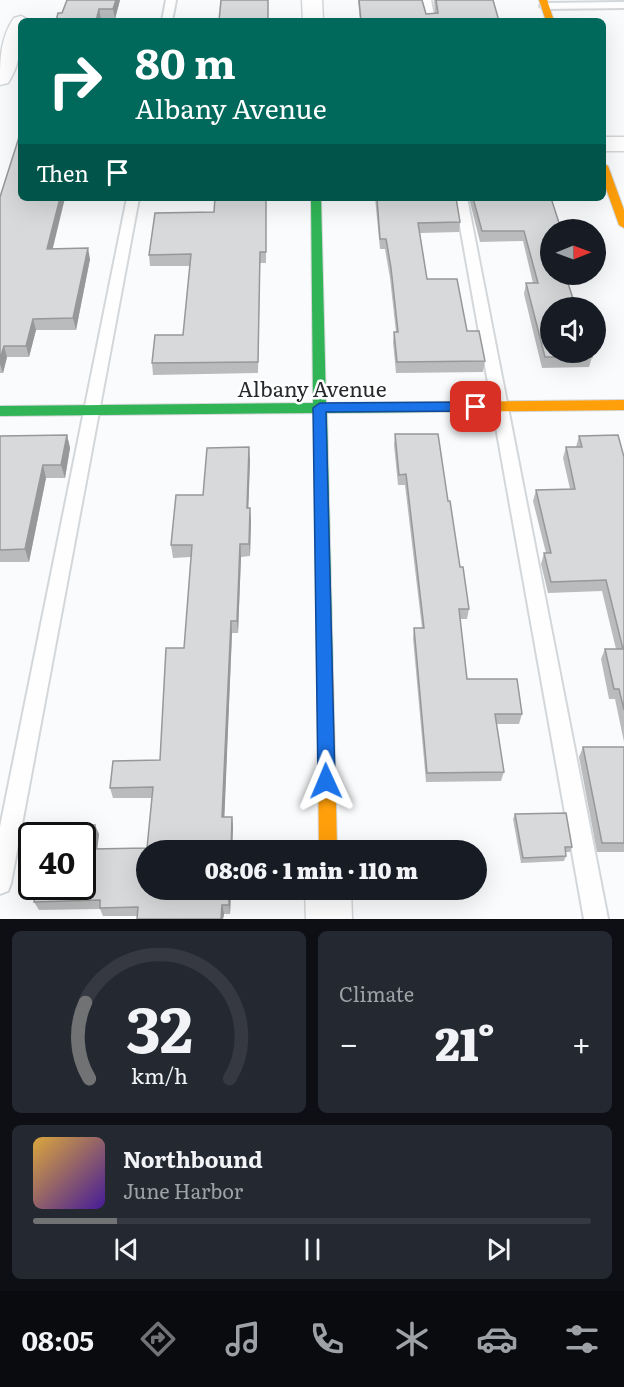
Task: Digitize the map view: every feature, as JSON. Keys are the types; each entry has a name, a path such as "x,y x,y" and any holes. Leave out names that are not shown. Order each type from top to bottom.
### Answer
{"street":[{"path":"22,18 29,0"},
{"path":"312,0 313,18"},
{"path":"544,3 549,18"},
{"path":"0,78 18,29"},
{"path":"606,144 624,144"},
{"path":"606,174 624,225"},
{"path":"316,201 328,840"},
{"name":"Albany Avenue","path":"0,411 624,405"},
{"path":"328,900 329,919"}],"lane":[{"path":"168,18 171,0"},
{"path":"426,0 429,18"},
{"path":"544,3 624,5"},
{"path":"0,883 132,201"},
{"path":"462,201 596,919"}],"building":[{"path":"67,0 116,0 113,9 99,9 97,18 57,18 58,13 62,13"},
{"path":"221,0 268,0 268,18 219,18"},
{"path":"359,0 422,0 426,14 438,13 436,0 493,0 498,18 361,18"},
{"path":"18,140 18,201 59,201 47,249 88,248 73,318 33,319 26,346 4,346 0,359 0,197"},
{"path":"215,201 266,201 266,252 260,252 258,362 152,363 155,335 183,335 191,254 149,255 155,213 214,212"},
{"path":"377,201 456,201 460,222 418,223 427,279 457,279 467,331 479,331 485,361 397,362 394,332 398,332 391,268 386,239 380,239"},
{"path":"474,201 552,201 558,219 540,219 540,285 569,285 572,297 540,297 540,338 526,283 538,283 524,231 482,231"},
{"path":"395,434 438,434 448,501 450,501 460,567 463,567 469,609 459,609 467,679 517,679 522,714 495,714 504,772 427,773 414,628 424,628 406,474 399,475"},
{"path":"67,435 61,465 43,465 25,549 0,550 0,436"},
{"path":"618,435 624,457 624,710 619,689 614,689 605,649 623,649 606,580 551,582 544,553 551,553 536,490 575,489 566,447 582,447 579,436"},
{"path":"249,447 247,508 250,508 249,544 240,544 237,621 231,621 222,817 232,817 231,840 148,840 153,787 110,788 113,761 160,760 166,648 184,648 192,545 171,545 176,495 203,495 207,448"},
{"path":"583,747 624,747 624,843 602,843"},
{"path":"566,813 572,847 565,847 566,856 523,858 515,814"},
{"path":"136,848 136,900 229,900 229,905 222,905 221,919 137,919 138,907 100,908 100,900 34,902 34,900 96,900 96,849"}],"traffic: fast":[{"path":"316,201 325,674"},
{"path":"0,411 428,407"}],"traffic: slow":[{"path":"543,0 549,18"},
{"path":"606,174 624,225"},
{"path":"428,407 624,405"},
{"path":"325,674 328,840"}],"route":[{"path":"326,781 320,408 476,407"}]}
